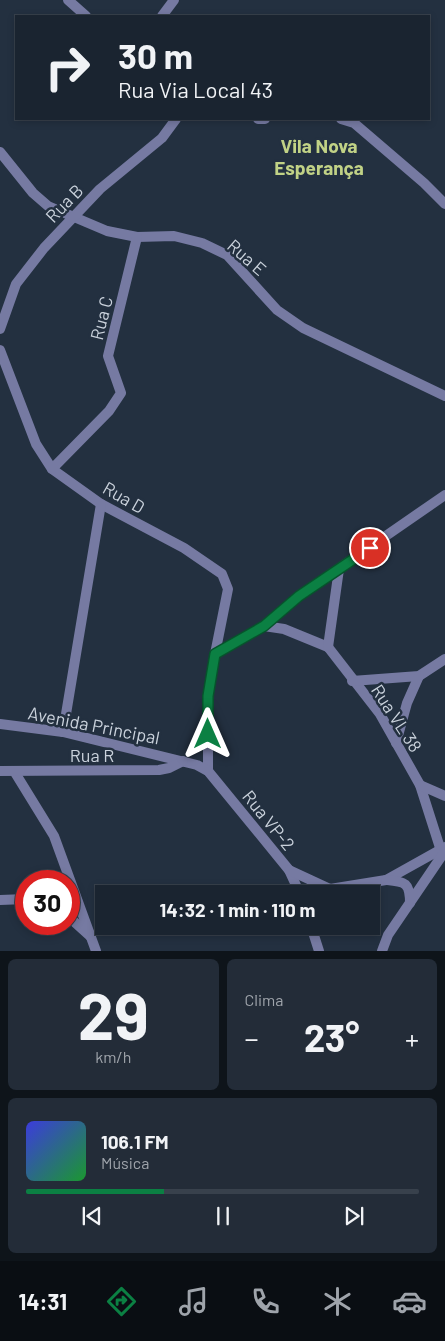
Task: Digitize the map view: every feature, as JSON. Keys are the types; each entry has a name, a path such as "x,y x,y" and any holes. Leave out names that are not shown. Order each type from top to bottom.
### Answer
{"street":[{"path":"68,0 85,15"},
{"path":"163,15 174,0"},
{"name":"Rua B","path":"0,329 16,284 44,248 100,189 162,138 175,120"},
{"path":"344,120 354,123 424,182 445,204"},
{"name":"Rua E","path":"0,152 33,193 48,206 107,231 138,237 174,236 202,244 227,255 277,310 303,328 445,396"},
{"name":"Rua C","path":"52,469 109,411 121,393 108,356 138,237"},
{"name":"Rua D","path":"0,350 36,444 52,469 101,504 184,548 222,574 228,589 208,696 208,771"},
{"path":"215,654 264,626 299,596 445,495"},
{"path":"63,732 101,504"},
{"path":"264,626 284,628 328,647 340,569"},
{"name":"Rua VL 38","path":"328,647 352,681 380,714 420,785 443,850"},
{"path":"352,681 419,676 445,659"},
{"path":"396,743 408,703 419,676"},
{"name":"Avenida Principal","path":"0,724 63,732 183,760 208,771"},
{"name":"Rua R","path":"0,772 159,770 183,760"},
{"path":"14,771 54,836 96,951"},
{"name":"Rua VP-2","path":"208,771 289,870 296,885"},
{"path":"420,785 445,796"},
{"path":"386,880 443,850"},
{"path":"382,951 388,935 410,904 443,850"},
{"path":"289,870 315,885"},
{"path":"359,885 386,880 403,882 410,890 410,904"},
{"path":"0,900 15,899"},
{"path":"80,927 92,938"},
{"path":"314,935 319,951"}],"district":[{"name":"Vila Nova Esperança","path":"319,156"}],"route":[{"path":"208,734 208,696 215,654 264,626 299,596 370,548"}]}
